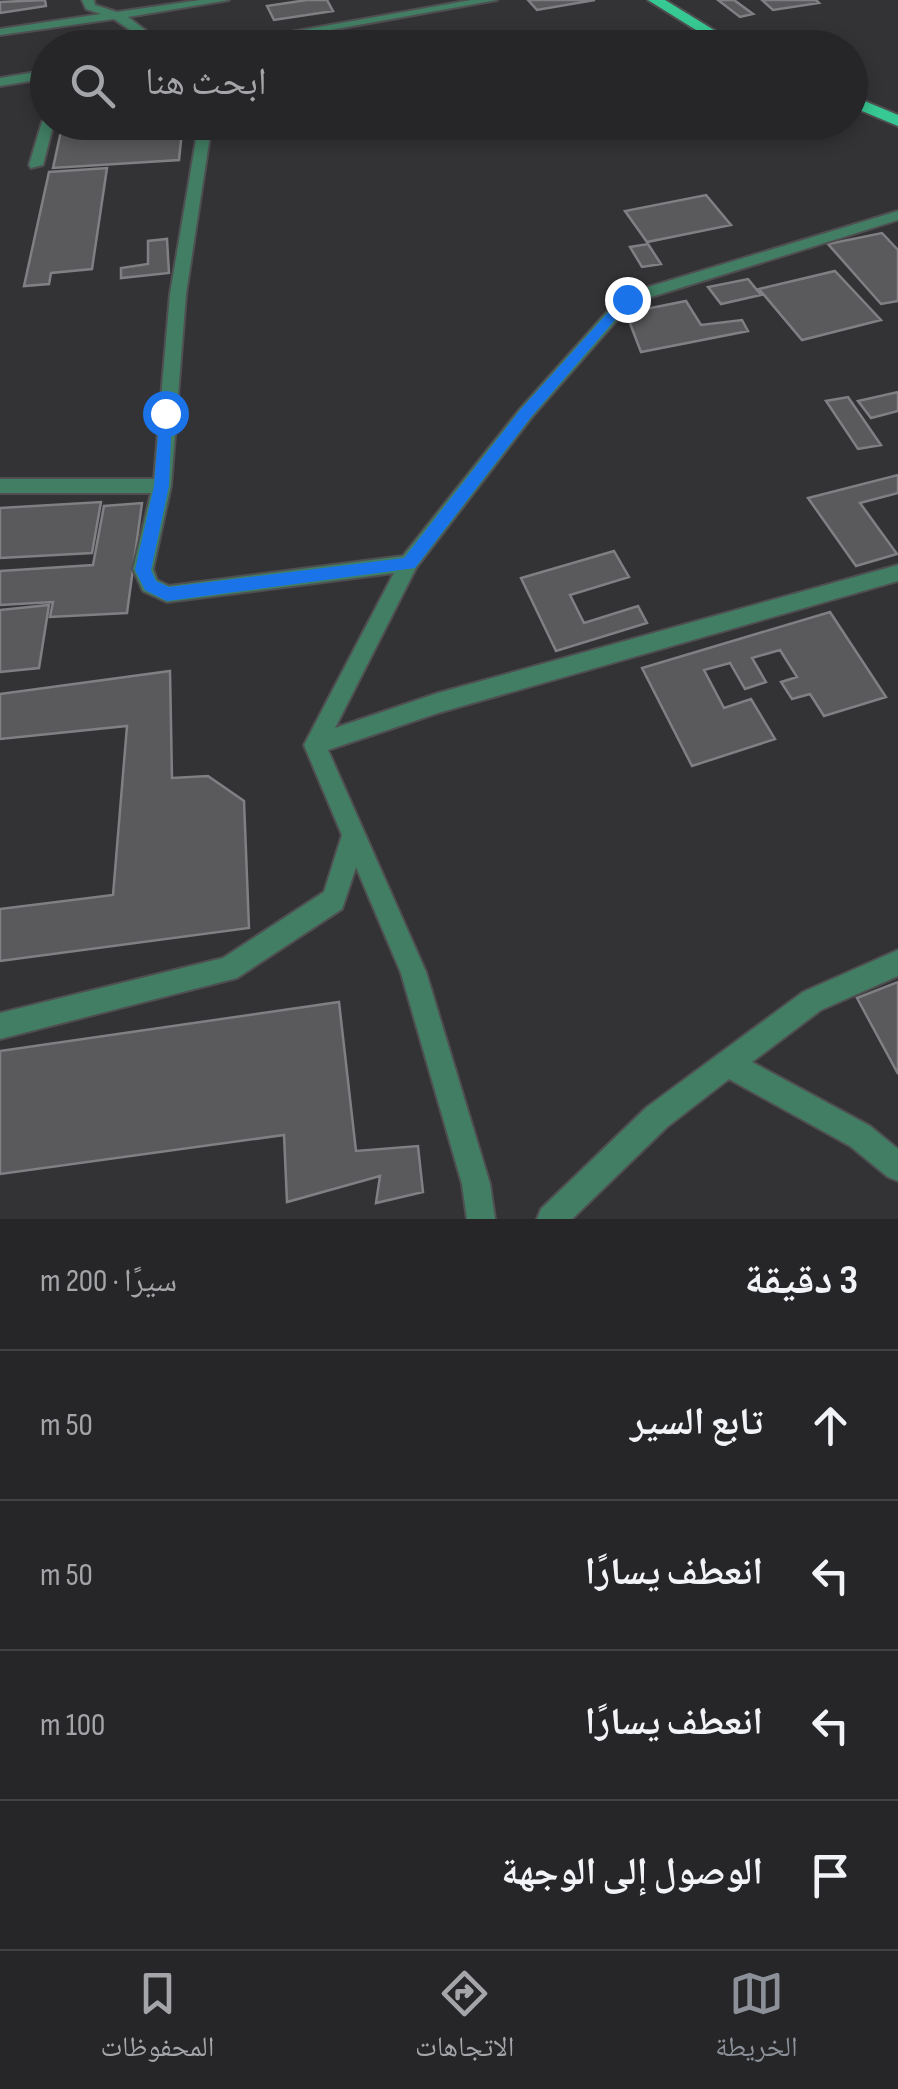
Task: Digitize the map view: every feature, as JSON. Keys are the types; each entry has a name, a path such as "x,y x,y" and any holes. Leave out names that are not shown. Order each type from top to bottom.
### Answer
{"main road":[{"path":"655,0 706,30"},
{"path":"868,108 898,121"}],"street":[{"path":"88,0 90,7 119,15 139,30"},
{"path":"0,32 223,0"},
{"path":"377,0 390,17"},
{"path":"311,30 390,17 435,4 492,0"},
{"path":"0,82 30,77"},
{"path":"36,166 43,140"},
{"path":"203,140 178,294 162,486 143,570 150,585 167,594 409,564"},
{"path":"315,745 409,564 526,413 627,299 898,215"},
{"path":"0,486 162,486"},
{"path":"315,745 438,703 898,574"},
{"path":"315,745 413,972 476,1184 482,1219"},
{"path":"0,1026 228,969 333,900 354,835"},
{"path":"551,1219 657,1117 812,1002 898,963"},
{"path":"730,1065 860,1136 898,1167"}],"building":[{"path":"45,0 46,6 0,13 0,2"},
{"path":"327,0 333,11 274,20 267,6"},
{"path":"528,0 595,0 537,10"},
{"path":"718,0 734,0 753,14 740,17"},
{"path":"762,0 816,0 819,3 773,10"},
{"path":"59,140 181,140 179,160 53,168"},
{"path":"107,168 92,269 51,273 49,284 24,286 49,172"},
{"path":"706,195 731,225 647,242 625,211"},
{"path":"882,233 898,250 898,301 881,304 828,244"},
{"path":"167,239 169,273 121,278 121,268 148,264 148,241"},
{"path":"648,244 661,264 642,267 630,247"},
{"path":"835,271 881,320 802,340 759,289"},
{"path":"748,279 761,295 721,304 708,287"},
{"path":"686,301 701,325 742,320 748,331 641,352 626,313"},
{"path":"898,392 898,411 871,418 858,401"},
{"path":"848,397 881,445 858,449 826,401"},
{"path":"898,475 898,493 860,503 897,554 856,566 808,498"},
{"path":"101,502 92,553 0,558 0,508"},
{"path":"142,503 127,613 50,617 53,602 0,605 0,571 93,565 104,506"},
{"path":"614,551 629,577 570,595 584,623 638,606 647,623 556,651 521,578"},
{"path":"49,605 39,668 0,672 0,610"},
{"path":"830,612 886,697 824,716 810,694 792,699 781,682 797,677 780,650 752,658 766,682 745,689 730,663 704,670 724,708 751,699 775,739 692,766 642,668"},
{"path":"170,671 172,778 208,776 244,801 249,928 0,961 0,909 113,895 127,726 0,739 0,694"},
{"path":"898,982 898,1074 857,998"},
{"path":"339,1002 356,1151 418,1146 423,1192 376,1203 380,1176 287,1202 284,1135 0,1174 0,1051"}],"route":[{"path":"165,413 162,486 143,570 150,585 167,594 409,564 526,413 627,299"}]}
